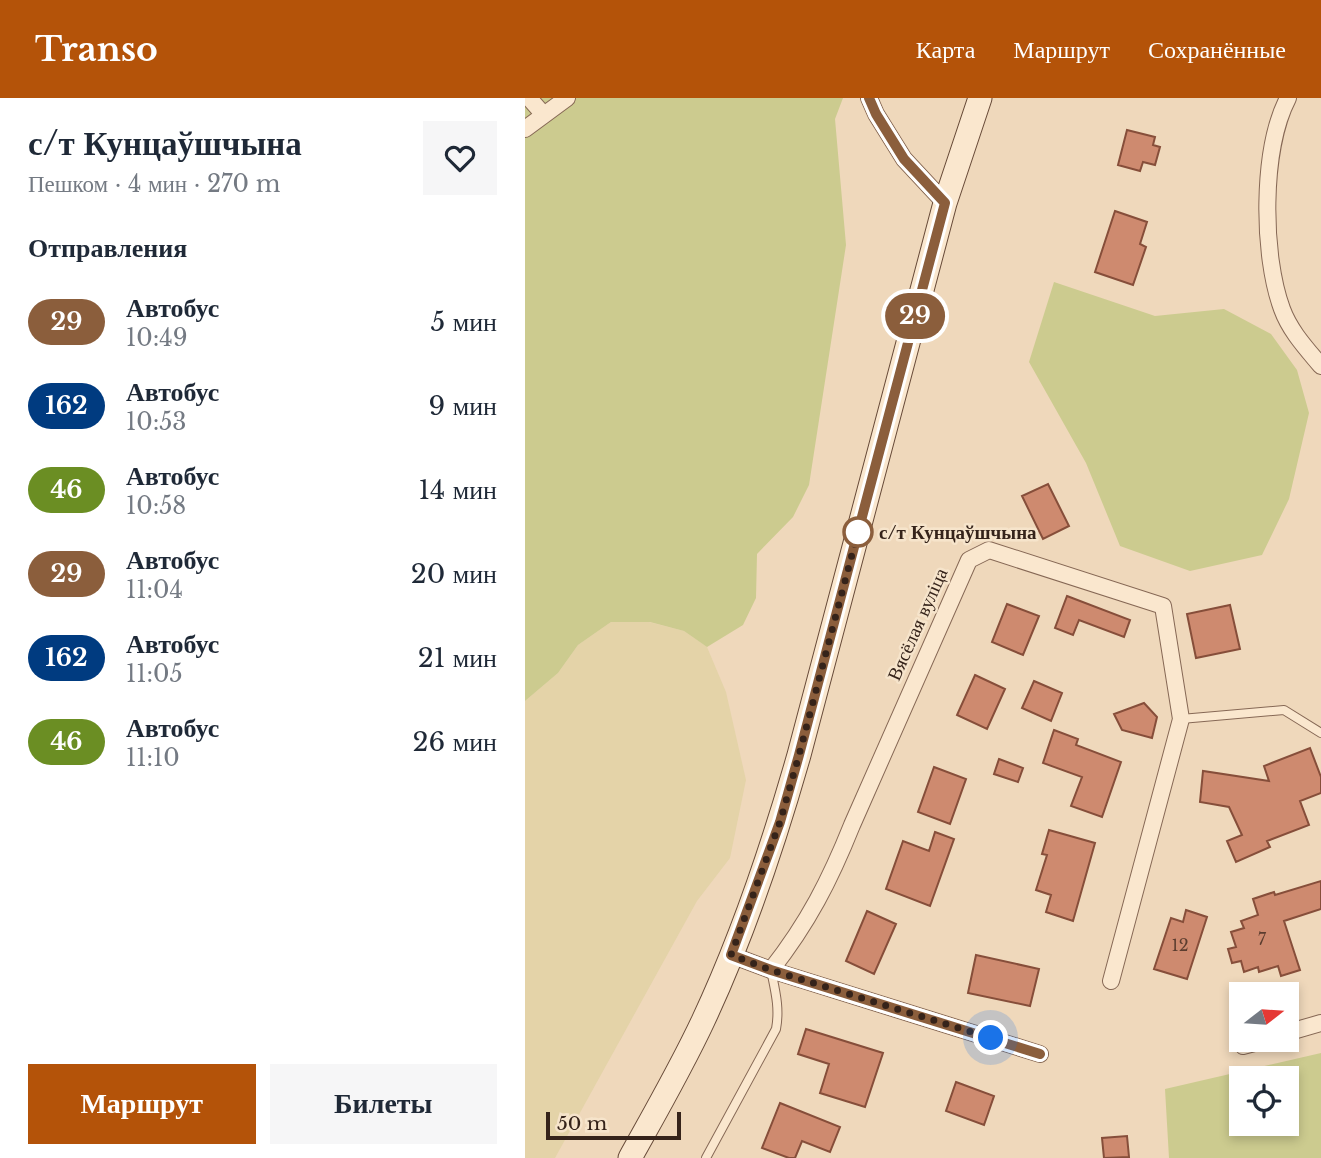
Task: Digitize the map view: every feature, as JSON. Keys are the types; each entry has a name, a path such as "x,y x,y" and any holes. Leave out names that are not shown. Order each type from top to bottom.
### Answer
{"street":[{"path":"529,98 544,115"},
{"path":"525,129 567,98"},
{"path":"869,98 904,159 945,203"},
{"path":"630,1158 703,1022 780,822 945,203 980,98"},
{"path":"1288,98 1275,137 1270,164 1268,204 1271,266 1283,311 1297,338 1321,366"},
{"name":"Вясёлая вуліца","path":"771,970 813,912 834,870 969,560 989,550 1163,606 1181,719 1111,981"},
{"path":"731,955 1040,1054"},
{"path":"1299,1029 1321,1023"}],"lane":[{"path":"1181,719 1284,710 1321,733"},
{"path":"706,1158 776,1029 778,1001 771,970"}],"shaded area":[{"path":"525,98 843,98 835,119 846,245 809,485 793,517 757,554 756,598 743,625 707,647 684,631 650,622 611,622 578,645 558,673 525,701"},
{"path":"1054,282 1155,316 1224,309 1271,334 1297,370 1309,413 1289,499 1262,555 1190,571 1120,546 1086,463 1029,362"},
{"path":"611,622 649,622 684,631 707,647 726,692 746,780 730,858 697,901 555,1158 525,1158 525,701 558,673 578,645"},
{"path":"1321,1053 1321,1158 1169,1158 1165,1089 1229,1074 1229,1136 1299,1136 1299,1066 1265,1066"}],"building":[{"path":"1127,130 1155,137 1153,145 1160,147 1155,165 1143,162 1140,171 1118,165"},
{"path":"1115,211 1147,222 1140,244 1146,247 1133,285 1095,272"},
{"path":"1048,484 1069,526 1043,539 1022,496"},
{"path":"1067,596 1130,620 1124,637 1079,620 1073,635 1055,628"},
{"path":"1007,604 1039,616 1023,655 992,642"},
{"path":"1230,605 1240,649 1196,658 1187,614"},
{"path":"975,675 1005,689 987,729 957,715"},
{"path":"1034,681 1062,693 1051,721 1022,708"},
{"path":"1144,703 1157,717 1152,738 1122,730 1114,714"},
{"path":"1054,730 1078,739 1076,745 1121,762 1102,817 1071,806 1082,777 1043,763"},
{"path":"1310,748 1321,777 1321,793 1300,801 1309,825 1267,841 1270,847 1236,862 1227,841 1242,835 1229,807 1200,802 1203,771 1269,781 1264,766"},
{"path":"999,759 1023,768 1018,782 994,774"},
{"path":"934,767 966,779 950,824 918,812"},
{"path":"1049,830 1095,843 1073,921 1046,912 1051,895 1036,890 1047,855 1042,854"},
{"path":"935,832 954,839 930,906 886,889 903,841 929,851"},
{"path":"1321,881 1321,909 1284,921 1300,970 1281,976 1278,966 1259,972 1258,967 1244,972 1241,961 1232,963 1228,949 1236,947 1231,932 1244,928 1241,921 1258,915 1253,899"},
{"path":"1186,910 1207,917 1187,979 1154,969 1171,918 1183,922"},
{"path":"867,911 896,924 874,974 846,961"},
{"path":"976,955 1039,969 1030,1006 968,993"},
{"path":"806,1029 883,1053 865,1107 820,1093 829,1064 798,1054"},
{"path":"956,1082 994,1096 984,1125 946,1111"},
{"path":"780,1103 840,1127 830,1152 802,1141 795,1158 762,1148"},
{"path":"1127,1136 1129,1157 1104,1158 1102,1138"}],"bus line":[{"name":"29","path":"869,98 904,159 945,203 780,822 731,955 1040,1054"}],"place":[{"name":"с/т Кунцаўшчына","path":"858,532"}],"route":[{"path":"858,532 780,822 731,955 771,970 991,1038"}]}
